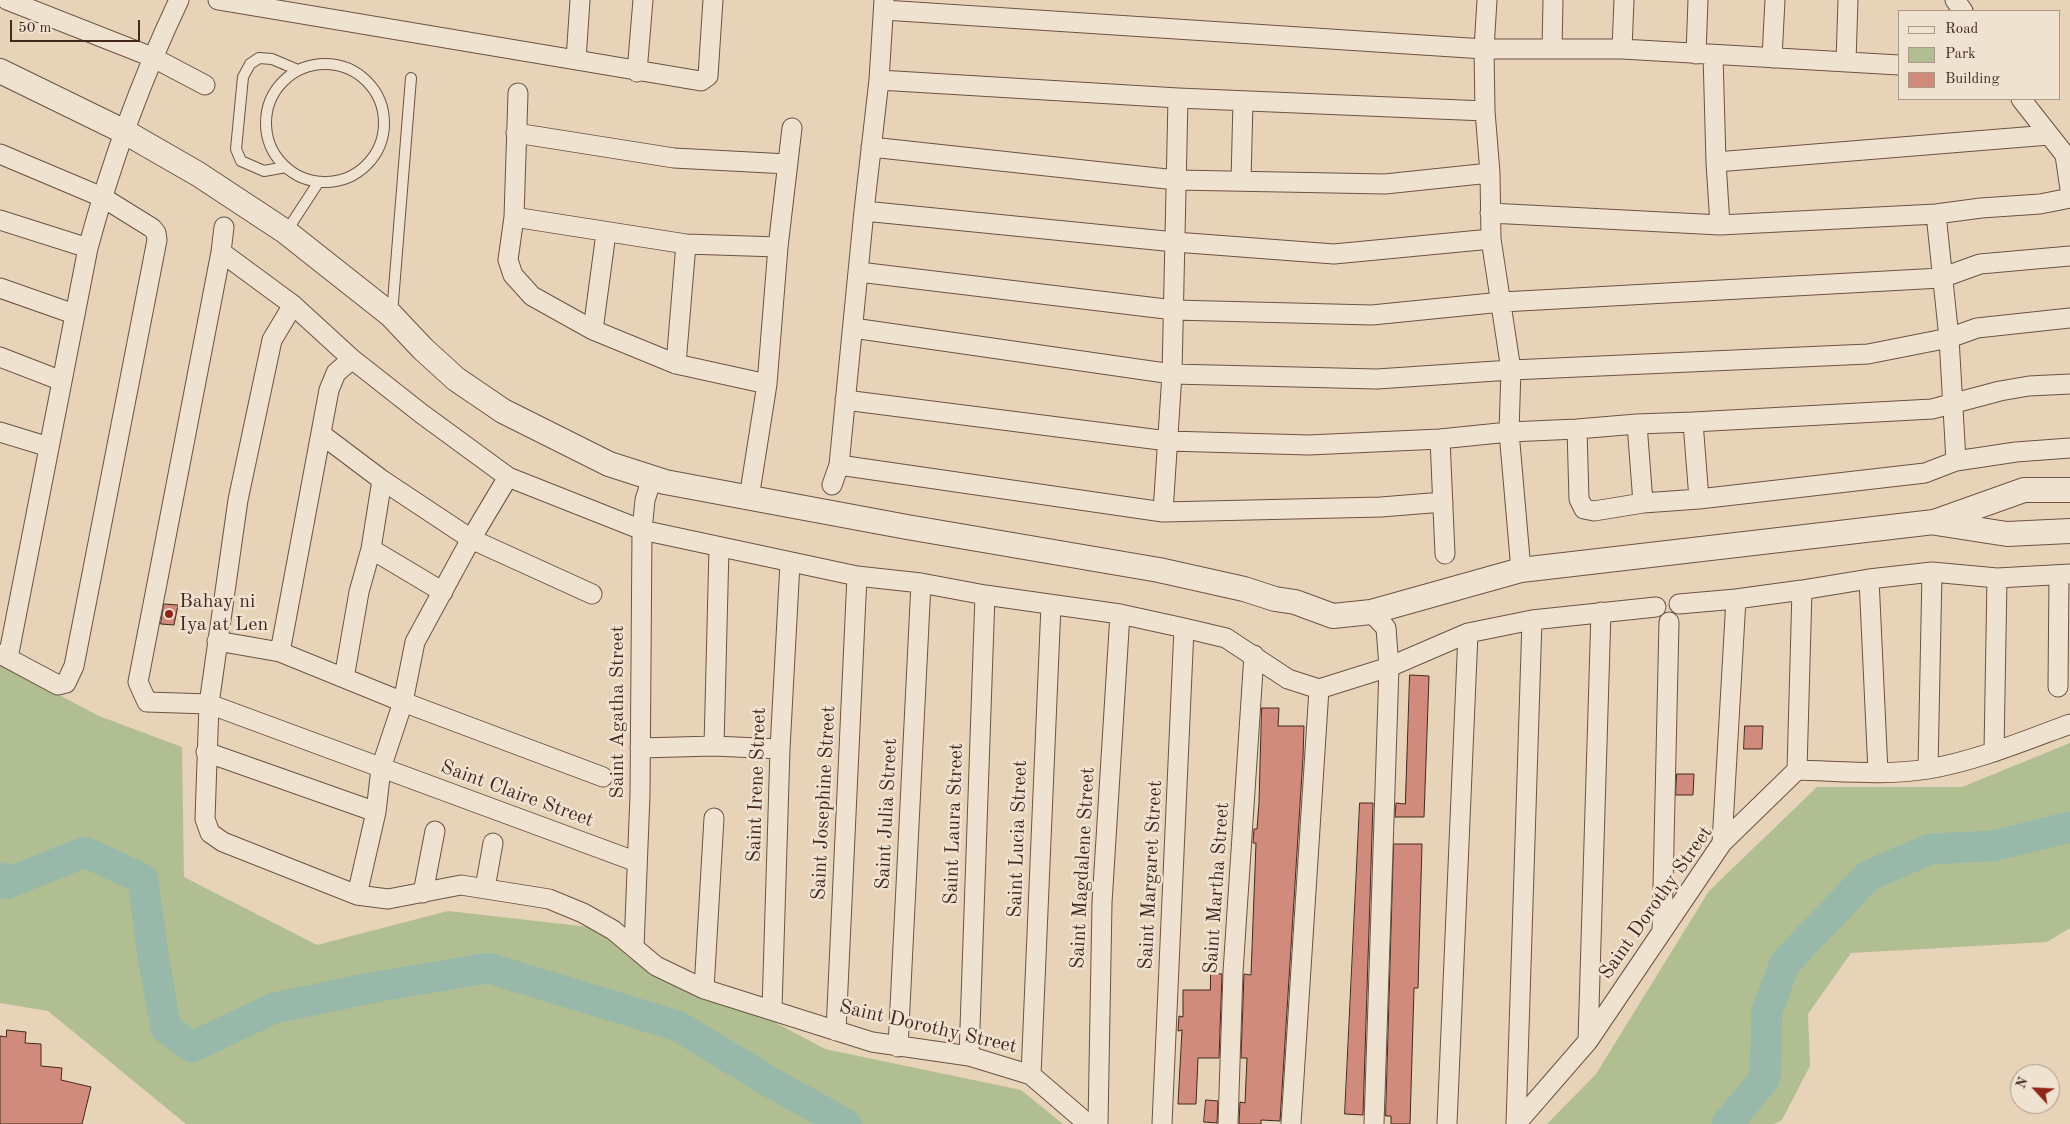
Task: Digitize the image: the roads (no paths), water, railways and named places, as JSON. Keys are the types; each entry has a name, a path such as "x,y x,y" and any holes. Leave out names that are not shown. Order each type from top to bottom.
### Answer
{"street":[{"path":"7,0 152,57 205,85"},
{"path":"0,154 102,197 152,228 156,233 157,240 74,666 66,683 58,685 4,656 49,447 88,248 102,197 152,57 179,0"},
{"path":"218,0 637,72 701,81 708,76 713,0"},
{"path":"576,60 580,0"},
{"path":"637,72 643,0"},
{"path":"1487,0 1484,50 1485,111 1490,173 1491,239 1502,302 1510,370 1509,432 1521,570"},
{"path":"1552,49 1553,0"},
{"path":"1622,48 1624,0"},
{"path":"1698,0 1716,162 1720,226"},
{"path":"1772,58 1775,0"},
{"path":"1846,62 1848,0"},
{"path":"832,484 839,465 879,80 884,5 1484,50 1622,48 1704,55 1898,64"},
{"path":"0,71 125,132 198,174 286,232 391,316 456,379 503,411 609,464 665,482 1159,570 1244,589 1275,599 1295,602 1333,616 1370,612 1521,570 1934,522 2024,490 2070,490"},
{"path":"879,80 1178,98 1485,111"},
{"path":"518,93 514,217 508,260 513,275 532,296 593,330 676,364 767,384"},
{"path":"1163,512 1172,374 1178,98"},
{"path":"2022,100 2065,156 2070,189"},
{"path":"1241,181 1243,101"},
{"path":"749,498 767,384 778,246 792,128"},
{"path":"516,133 674,158 788,164"},
{"path":"1716,162 2049,135"},
{"path":"871,147 1176,180 1385,184 1490,173"},
{"path":"1490,213 1720,226 1936,214 1981,208 2040,204 2070,198"},
{"path":"864,211 1175,242 1334,254 1491,239"},
{"path":"1936,214 1944,276 1956,461"},
{"path":"514,217 606,233 686,244 778,246"},
{"path":"0,220 88,248"},
{"path":"224,228 221,252 293,305 352,359 422,414 508,477 642,530 857,576 921,583 985,595 1120,614 1184,628 1226,638 1254,655 1288,680 1319,689 1389,667 1468,633 1532,620 1656,607"},
{"path":"593,330 606,233"},
{"path":"676,364 686,244"},
{"name":"Saint Claire Street","path":"221,252 138,682 147,702 209,704 637,862"},
{"path":"859,272 1174,310 1372,314 1502,302 1944,276 1980,264 2070,256"},
{"path":"0,288 74,314"},
{"name":"Saint Dorothy Street","path":"293,305 272,340 238,500 209,704 205,819 210,833 223,842 357,896 388,899 461,885 549,899 613,930 656,966 704,989 872,1042 969,1056 1031,1075 1088,1124"},
{"path":"853,328 1172,374 1377,379 1510,370 1868,354 1949,338 1977,328 2070,318"},
{"path":"0,357 62,381"},
{"path":"280,652 329,390 336,373 352,359"},
{"path":"845,400 1168,441 1309,445 1440,439 1509,432 1637,424 1932,409 1952,402 2029,386 2070,384"},
{"path":"1693,422 1699,499"},
{"path":"1637,424 1643,503"},
{"path":"1577,429 1579,499 1584,509 1594,511 1643,503 1699,499 1925,473 1956,461 2016,452 2070,448"},
{"path":"0,432 49,447"},
{"path":"322,434 382,480 471,539 592,594"},
{"path":"1440,439 1445,554"},
{"path":"839,465 1163,512 1381,508 1443,502"},
{"path":"357,896 376,812 381,768 403,702 415,642 444,592 471,539 508,477"},
{"name":"Saint Agatha Street","path":"634,947 640,748 642,530 645,500 652,478"},
{"path":"344,678 358,592 371,549 382,480"},
{"path":"1934,522 2007,534 2070,531"},
{"path":"714,746 719,548"},
{"path":"371,549 444,592"},
{"name":"Saint Irene Street","path":"772,1009 780,749 790,563"},
{"path":"1928,769 1932,572"},
{"path":"1679,604 1736,599 1869,579 1932,572 1998,578 2064,575 2058,687"},
{"name":"Saint Josephine Street","path":"836,1031 857,576"},
{"path":"1994,752 1998,578"},
{"path":"1869,579 1878,772"},
{"name":"Saint Julia Street","path":"898,1047 921,583"},
{"path":"1802,590 1798,770 1878,772 1928,769 1994,752 2070,724"},
{"name":"Saint Laura Street","path":"969,1056 985,595"},
{"path":"1666,597 1674,599 1679,604 1680,612 1676,618 1669,622 1662,620 1656,615 1656,607 1660,600 1666,597"},
{"path":"1722,843 1736,599"},
{"name":"Saint Lucia Street","path":"1031,1075 1051,605"},
{"path":"1370,612 1386,628 1389,667 1374,1124"},
{"path":"1588,1041 1601,612"},
{"name":"Saint Magdalene Street","path":"1098,1124 1102,904 1120,614"},
{"path":"1516,1124 1532,620"},
{"path":"1662,932 1669,622"},
{"name":"Saint Margaret Street","path":"1162,1124 1184,628"},
{"path":"1447,1124 1468,633"},
{"path":"217,641 280,652 403,702 603,777"},
{"name":"Saint Martha Street","path":"1228,1124 1234,972 1254,655"},
{"path":"1291,1124 1319,689"},
{"path":"640,748 714,746 780,749"},
{"path":"206,752 376,812"},
{"name":"Saint Dorothy Street","path":"1516,1124 1588,1041 1722,843 1798,770"},
{"path":"704,989 714,818"},
{"path":"423,893 435,831"},
{"path":"485,888 493,843"}],"lane":[{"path":"286,167 264,171 241,161 236,149 243,78 250,64 260,58 272,59 298,70"},
{"path":"331,63 354,70 372,85 382,106 385,129 378,152 362,170 342,181 318,183 296,176 278,161 267,140 265,117 272,94 287,76 298,70 308,65 331,63"},
{"path":"391,316 412,78"},
{"path":"286,232 318,183"}],"waterway":[{"path":"1727,1124 1765,1078 1767,1011 1785,963 1868,876 1930,849 1993,846 2070,827"},
{"path":"0,878 5,884 85,852 143,879 153,956 166,1028 192,1047 274,1008 375,987 488,968 678,1026 775,1085 846,1124"}],"place":[{"name":"Bahay ni Iya at Len","path":"169,614"}]}
